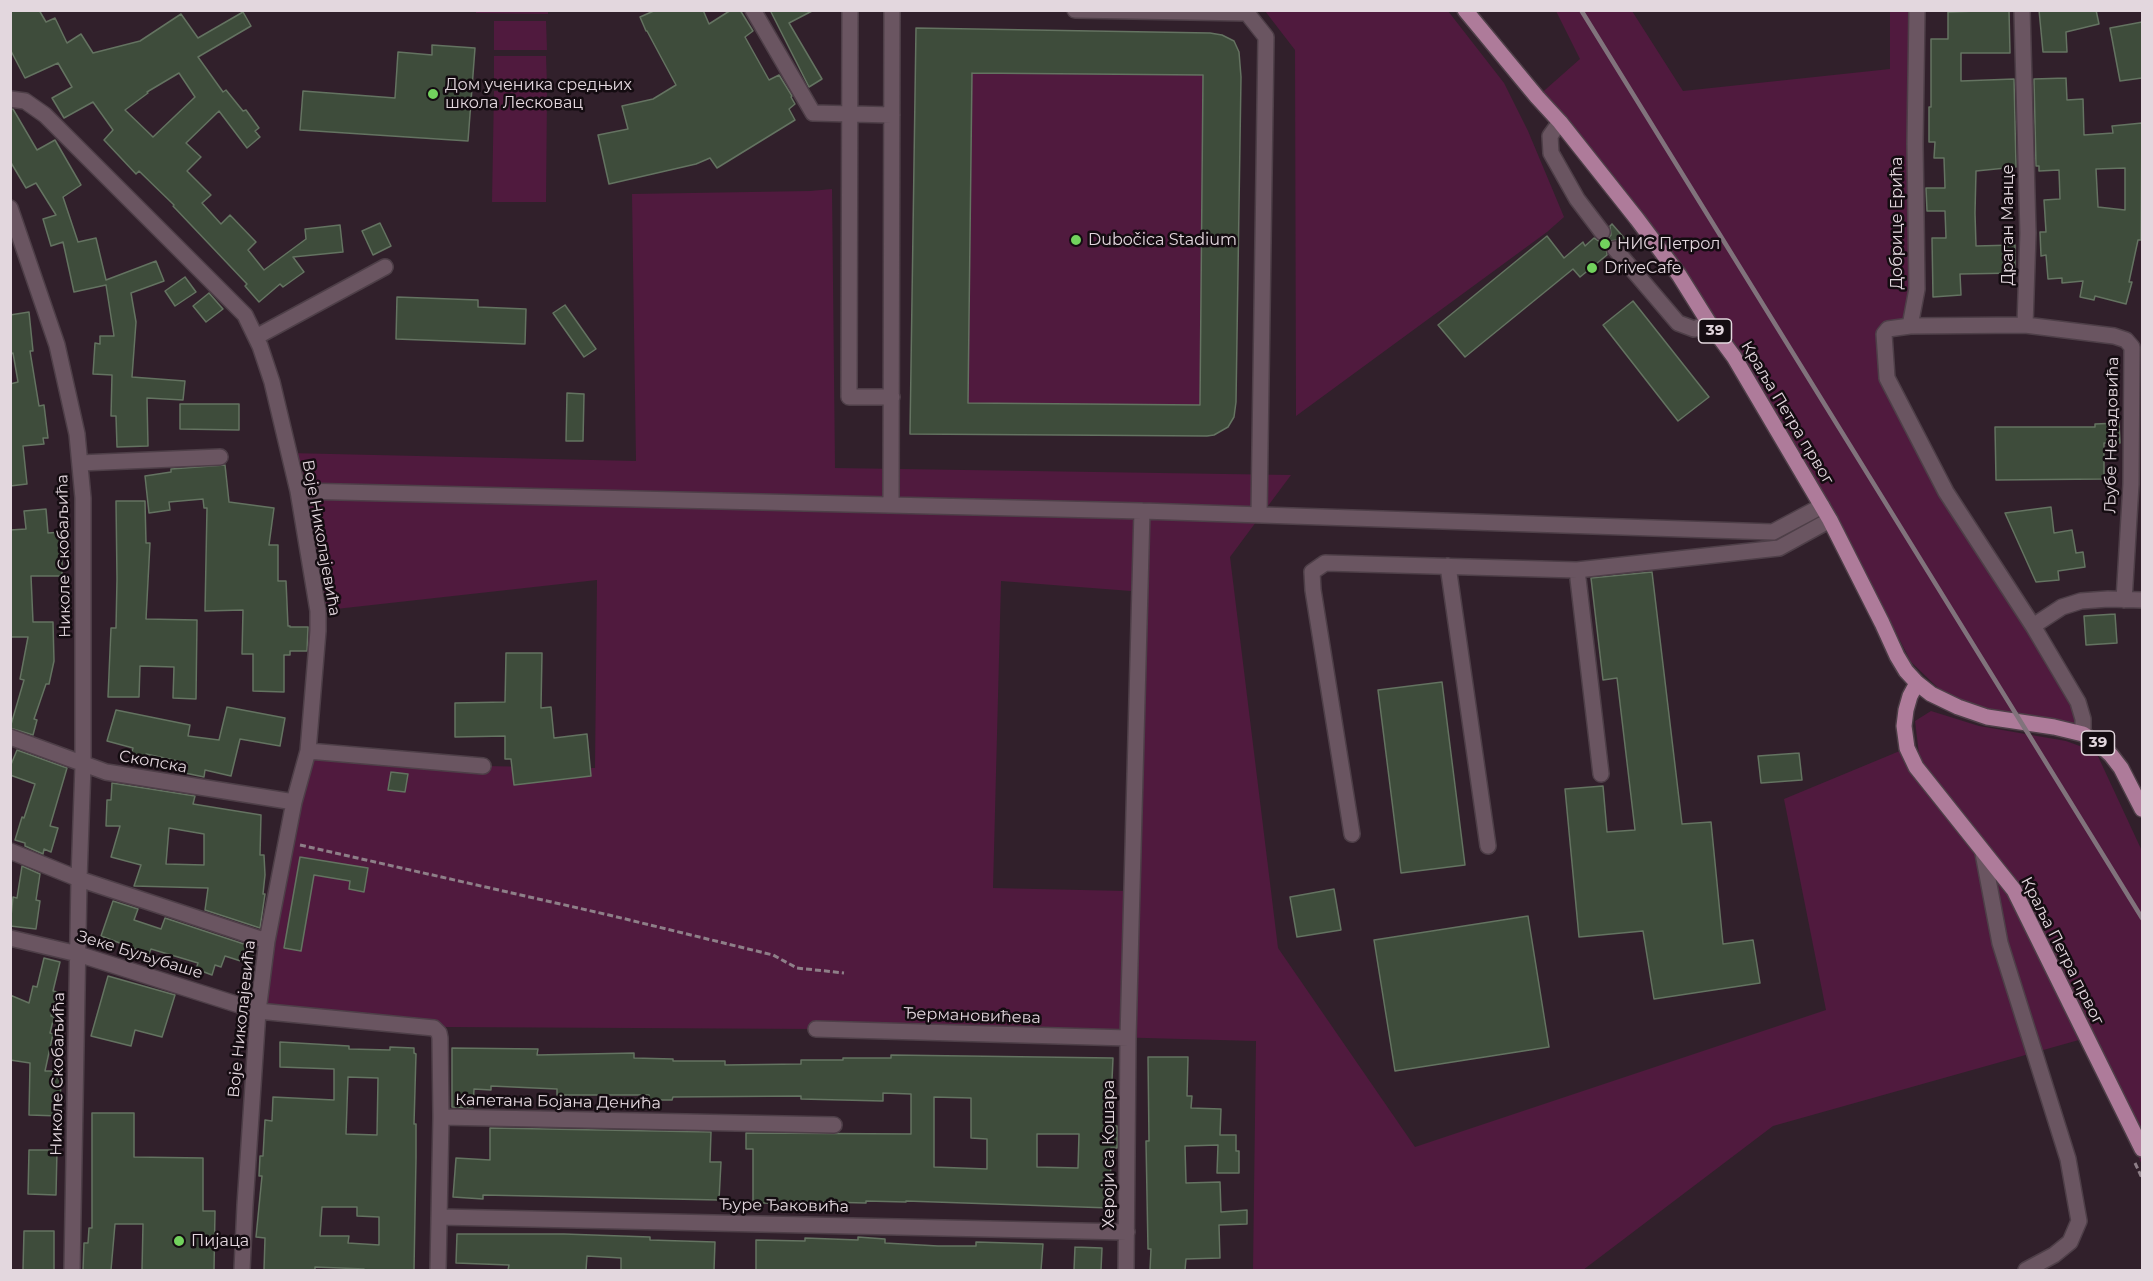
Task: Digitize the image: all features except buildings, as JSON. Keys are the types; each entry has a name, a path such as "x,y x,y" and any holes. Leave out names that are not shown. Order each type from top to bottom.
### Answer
{"main road":[{"name":"Краља Петра првог","path":"1465,10 1560,122 1679,275 1709,323 1734,357 1822,506 1897,656 1917,683 1931,694 1987,717 2083,734"},
{"name":"Краља Петра првог","path":"1917,683 1910,696 1904,726 1907,748 1916,767 2014,890 2142,1149"},
{"name":"39","path":"2083,734 2100,745 2116,762 2142,809"}],"street":[{"path":"753,10 813,113 892,115"},
{"path":"850,10 849,397 892,397"},
{"path":"891,505 892,10"},
{"path":"1076,10 1248,13 1266,37 1259,515"},
{"name":"Добрице Ерића","path":"1910,326 1917,289 1917,10"},
{"name":"Драган Манце","path":"2022,10 2028,233 2025,325"},
{"name":"Воје Николајевића","path":"10,99 25,100 45,115 245,315 256,337 272,382 298,491 318,611 308,751 294,802 267,941 258,1011 244,1205 242,1270"},
{"path":"1560,122 1550,136 1551,153 1577,199 1602,232"},
{"name":"Николе Скобаљића","path":"11,213 57,345 77,434 83,498 83,765 72,1270"},
{"path":"1615,249 1678,323 1694,329 1709,323"},
{"path":"256,337 385,267"},
{"path":"2025,325 1910,326 1888,329 1884,334 1887,378 1946,492 2033,626 2078,702 2082,710 2083,734"},
{"name":"Љубе Ненадовића","path":"2025,325 2114,336 2126,340 2132,347 2131,484 2124,600"},
{"path":"80,463 220,458"},
{"path":"298,491 1142,511 1773,532 1822,506"},
{"name":"Хероји са Кошара","path":"1126,1270 1128,1038 1142,511"},
{"path":"1352,834 1313,590 1312,572 1325,562 1576,570 1779,548 1830,520"},
{"path":"1448,566 1488,846"},
{"path":"1576,570 1601,774"},
{"path":"2033,626 2062,607 2080,601 2142,600"},
{"name":"Скопска","path":"10,737 106,772 294,802"},
{"path":"308,751 483,766"},
{"path":"10,851 79,879 267,941"},
{"path":"1983,853 2000,944 2068,1159 2079,1221 2070,1242 2054,1255 2026,1270"},
{"name":"Зеке Буљубаше","path":"10,938 78,954 258,1011"},
{"name":"Капетана Бојана Денића","path":"258,1011 434,1028 440,1038 441,1117 834,1125"},
{"name":"Ђермановићева","path":"816,1029 1128,1038"},
{"path":"438,1270 441,1117"},
{"name":"Ђуре Ђаковића","path":"440,1217 1127,1232"}],"path":[{"path":"287,842 598,912 773,955 796,968 844,973"}],"shaded area":[{"path":"476,10 548,10 548,14 476,13"},
{"path":"1265,11 1448,11 1504,83 1528,131 1564,217 1547,232 1296,416 1295,50"},
{"path":"1556,11 1632,11 1683,91 1890,69 1890,11 1917,11 1910,326 1888,329 1887,378 2078,702 2083,734 1958,707 1911,662 1850,541 1734,357 1537,97 1580,59"},
{"path":"494,21 546,21 547,50 494,50"},
{"name":"Dubočica Stadium","path":"916,28 1210,33 1222,35 1234,41 1239,52 1241,77 1236,402 1234,417 1228,427 1214,435 1207,436 910,434"},
{"path":"494,56 546,56 547,85 494,85"},
{"path":"494,91 547,92 546,202 492,202"},
{"path":"832,189 835,468 1291,475 1230,557 1278,948 1415,1147 1826,1010 1784,799 1907,748 1916,766 1919,754 1915,721 1931,711 1979,726 2066,741 2096,752 2142,851 2142,1165 2086,1038 1773,1126 1583,1270 1253,1270 1256,1041 816,1029 447,1027 258,1011 308,751 483,766 595,768 597,580 318,611 288,453 636,461 632,194","holes":["1001,581 1131,591 1126,891 993,888"]}],"railway":[{"path":"1581,10 2142,918"}],"place":[{"name":"Дом ученика средњих школа Лесковац","path":"433,94"},
{"name":"Dubočica Stadium","path":"1076,240"},
{"name":"НИС Петрол","path":"1605,244"},
{"name":"DriveCafe","path":"1592,268"},
{"name":"Пијаца","path":"179,1241"}]}
